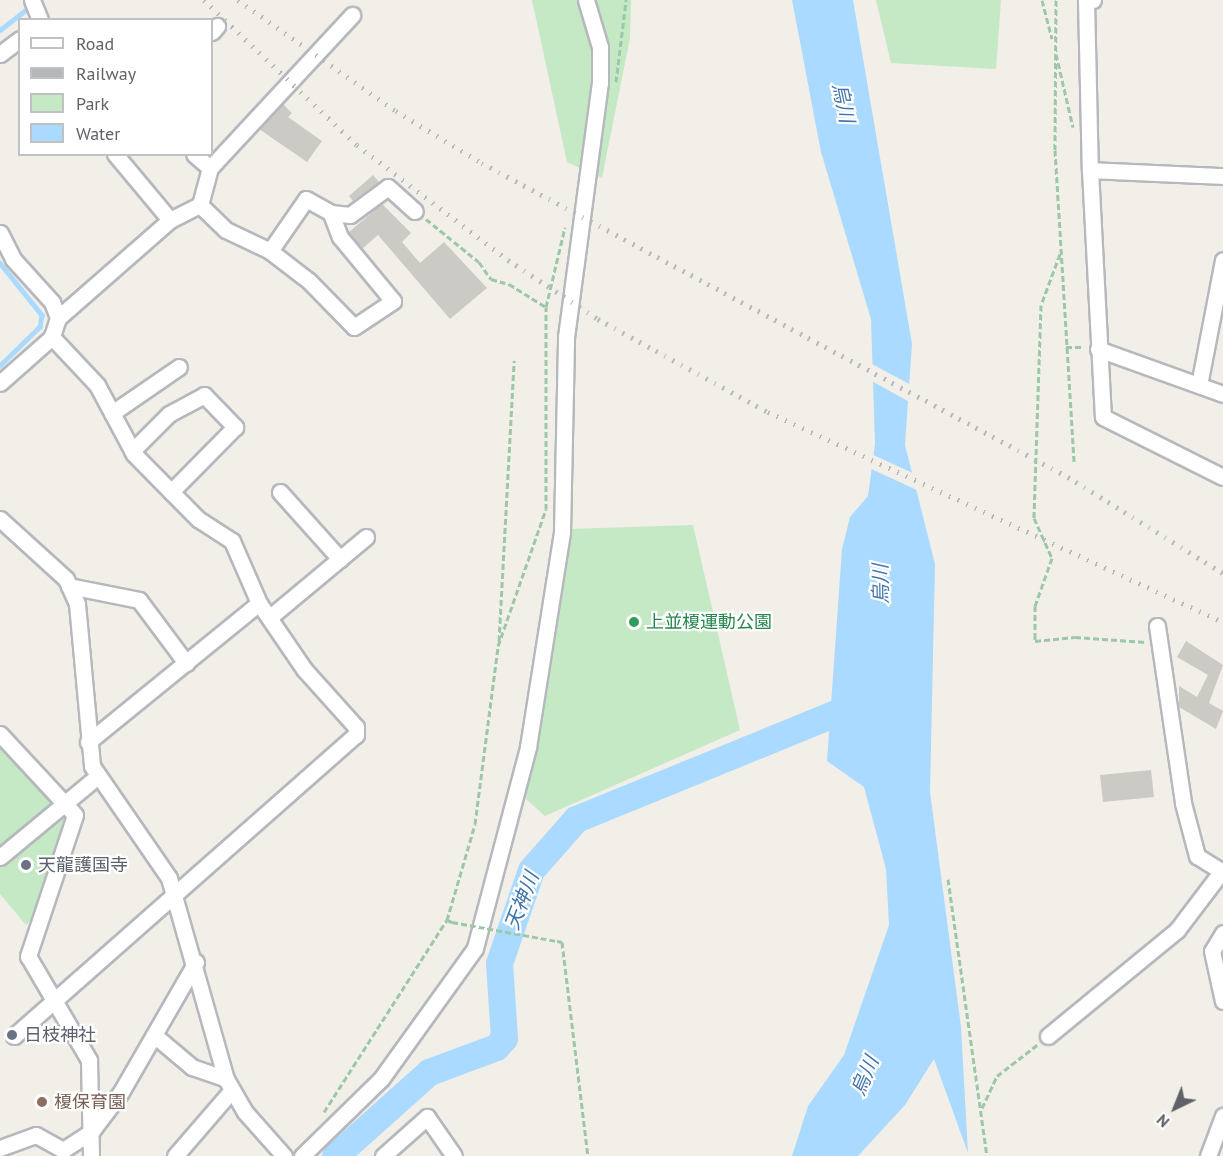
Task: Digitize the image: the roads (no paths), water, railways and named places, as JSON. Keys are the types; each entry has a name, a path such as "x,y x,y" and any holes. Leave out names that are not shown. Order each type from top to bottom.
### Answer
{"street":[{"path":"32,0 39,18"},
{"path":"302,1156 381,1079 475,948 486,917 528,747 560,546 566,337 600,47 586,0"},
{"path":"1093,0 1086,0 1090,170 1095,348 1104,417 1223,477"},
{"path":"0,383 52,337 58,318 170,220 200,205 210,168 352,15"},
{"path":"0,54 18,40"},
{"path":"117,156 170,220"},
{"path":"197,156 210,168"},
{"path":"1090,170 1223,176"},
{"path":"270,251 306,199 331,213 351,215 388,187 415,211"},
{"path":"200,205 226,230 270,251 354,327 393,301 340,237 331,213"},
{"path":"0,233 13,259 52,302 58,318"},
{"path":"1199,385 1221,289 1223,260"},
{"path":"14,1036 175,891 356,735 356,727 304,669 259,603 232,541 171,492 132,451 97,385 52,337"},
{"path":"1095,348 1223,394"},
{"path":"112,412 179,367"},
{"path":"132,451 169,414 204,395 235,427 171,492"},
{"path":"280,492 340,558"},
{"path":"0,519 69,586 77,604 88,742 98,776 155,851 175,891 229,1084 284,1156"},
{"path":"270,617 366,537"},
{"path":"69,586 139,600 186,663"},
{"path":"88,742 259,603"},
{"path":"1048,1036 1177,930 1222,872 1197,856 1185,813 1157,626"},
{"path":"0,734 67,802 75,815 28,956 89,1059 91,1156"},
{"path":"0,857 98,776"},
{"path":"1223,933 1212,951 1223,1001"},
{"path":"0,1148 36,1135 63,1150 91,1132 154,1035 196,962"},
{"path":"154,1035 192,1067 229,1084"},
{"path":"176,1156 229,1084"},
{"path":"1208,1156 1223,1116"},
{"path":"383,1156 427,1118 454,1156"}],"water":[{"name":"烏川","path":"792,0 853,0 912,344 905,445 935,564 930,792 961,1027 968,1153 934,1059 905,1105 858,1156 792,1156 808,1106 844,1055 889,925 886,869 864,787 827,761 842,549 850,517 868,496 875,444 871,319 821,152"}],"waterway":[{"path":"0,30 31,6"},
{"path":"0,263 42,315 40,327 0,366"},
{"name":"天神川","path":"335,1156 429,1072 496,1047 504,1038 499,963 531,870 576,819 863,702"}],"railway":[{"path":"204,0 357,145 508,260 598,319 768,412 1223,622"},
{"path":"238,0 396,111 482,163 1068,477 1223,573"}],"place":[{"name":"上並榎運動公園","path":"634,622"},
{"name":"天龍護国寺","path":"26,865"},
{"name":"日枝神社","path":"12,1035"},
{"name":"榎保育園","path":"42,1102"}]}
